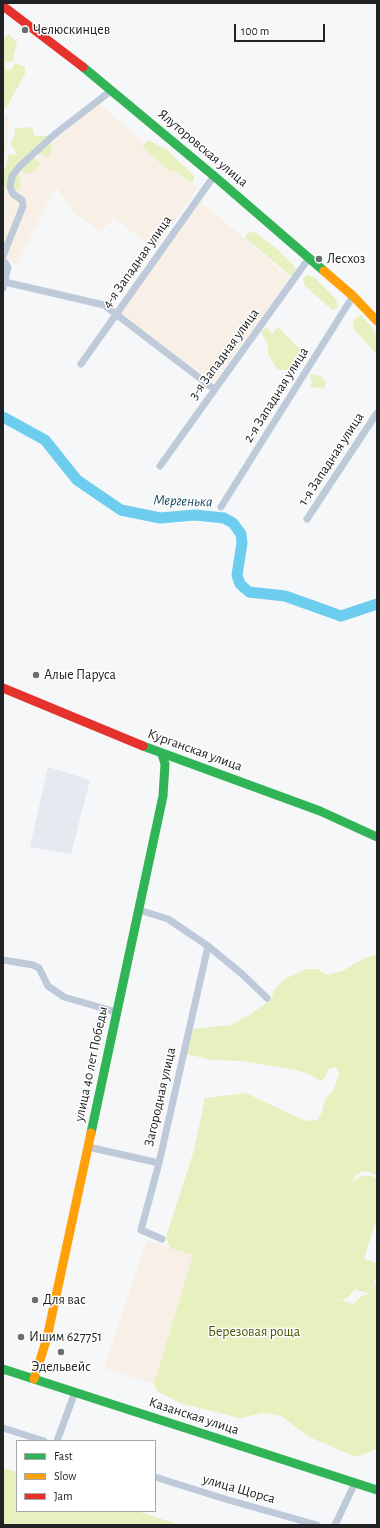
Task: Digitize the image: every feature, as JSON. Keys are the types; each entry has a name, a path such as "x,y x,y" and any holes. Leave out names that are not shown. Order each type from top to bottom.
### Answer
{"main road":[{"name":"Ялуторовская улица","path":"3,6 112,90 353,296 377,321"},
{"name":"Курганская улица","path":"4,691 162,754 320,811 377,837"},
{"name":"улица 40 лет Победы","path":"34,1379 47,1338 163,796 165,764 162,754"},
{"name":"Казанская улица","path":"3,1369 377,1490"}],"street":[{"path":"3,256 23,206 22,200 13,194 10,187 12,176 20,166 55,134 112,90"},
{"name":"4-я Западная улица","path":"81,364 214,176"},
{"name":"3-я Западная улица","path":"160,466 309,258"},
{"path":"3,260 8,267 4,285 104,305 115,316 214,389"},
{"name":"2-я Западная улица","path":"221,506 353,296"},
{"name":"1-я Западная улица","path":"307,519 377,414"},
{"path":"139,910 168,919 208,946 242,974 267,998"},
{"name":"Загородная улица","path":"162,1239 141,1230 159,1163 208,946"},
{"path":"3,960 38,968 48,986 64,998 116,1012"},
{"path":"88,1147 159,1163"},
{"path":"57,1440 75,1392"},
{"path":"3,1428 41,1440"},
{"name":"улица Щорса","path":"156,1477 317,1525"},
{"path":"335,1525 355,1483"}],"shaded area":[{"path":"99,104 198,188 155,248 114,219 100,231 74,213 56,187 17,264 4,258 24,207 12,189 21,173 63,133"},
{"path":"3,114 9,116 8,142 3,165"},
{"path":"3,165 7,191 20,201 21,207 3,251"},
{"path":"200,201 290,278 214,383 120,314"},
{"path":"48,767 90,780 71,854 30,847"},
{"path":"147,1240 193,1255 154,1384 104,1368"}],"green space":[{"path":"8,34 17,42 13,61 5,63 5,69 11,70 15,63 25,67 25,74 6,108 3,107 3,39"},
{"path":"32,127 34,136 48,136 52,147 49,157 37,153 34,158 41,165 28,174 18,170 21,187 13,192 3,185 3,172 6,167 8,155 17,154 10,143 15,135 14,129"},
{"path":"148,140 167,150 194,176 193,182 186,180 175,170 170,172 142,146"},
{"path":"253,231 277,249 296,268 292,277 245,238 247,234"},
{"path":"307,275 315,278 336,299 338,307 332,310 304,285 303,278"},
{"path":"361,315 377,334 377,355 353,328 354,320"},
{"path":"267,327 272,334 278,327 302,351 293,372 277,369 268,354 268,345 261,331"},
{"path":"310,374 321,376 326,383 324,388 310,387 312,382"},
{"name":"Березовая роща","path":"377,954 377,1176 370,1172 362,1171 355,1176 352,1183 357,1178 364,1176 371,1176 377,1179 377,1217 364,1259 377,1263 377,1275 372,1289 377,1281 377,1449 356,1457 309,1437 281,1416 264,1413 240,1418 183,1404 158,1392 154,1384 193,1255 170,1248 166,1237 194,1150 205,1098 246,1093 305,1121 317,1120 322,1112 325,1099 333,1091 339,1074 336,1067 328,1069 325,1078 320,1081 311,1075 296,1070 242,1061 212,1060 187,1054 193,1029 230,1025 250,1015 270,1000 275,989 285,979 306,969 317,969 328,975 342,971 365,958","holes":["355,1289 370,1294 361,1296 354,1304 335,1299 343,1300"]},
{"path":"3,1468 16,1472 16,1512 140,1512 180,1525 3,1525"}],"waterway":[{"name":"Мергенька","path":"3,417 45,440 77,480 121,510 160,518 195,515 224,518 233,523 241,534 242,543 237,575 240,584 249,592 285,596 341,616 377,604"}],"traffic: fast":[{"path":"83,67 214,176 324,271"},
{"path":"143,746 320,811 377,837"},
{"path":"91,1133 163,796 165,764 162,754"},
{"path":"3,1369 377,1490"}],"traffic: slow":[{"path":"324,271 353,296 377,321"},
{"path":"34,1379 47,1338 91,1133"}],"traffic: jam":[{"path":"3,6 83,67"},
{"path":"3,688 143,746"}],"place":[{"name":"Челюскинцев","path":"25,30"},
{"name":"Лесхоз","path":"319,259"},
{"name":"Алые Паруса","path":"36,675"},
{"name":"Для вас","path":"35,1300"},
{"name":"Ишим 627751","path":"21,1337"},
{"name":"Эдельвейс","path":"61,1352"}]}
